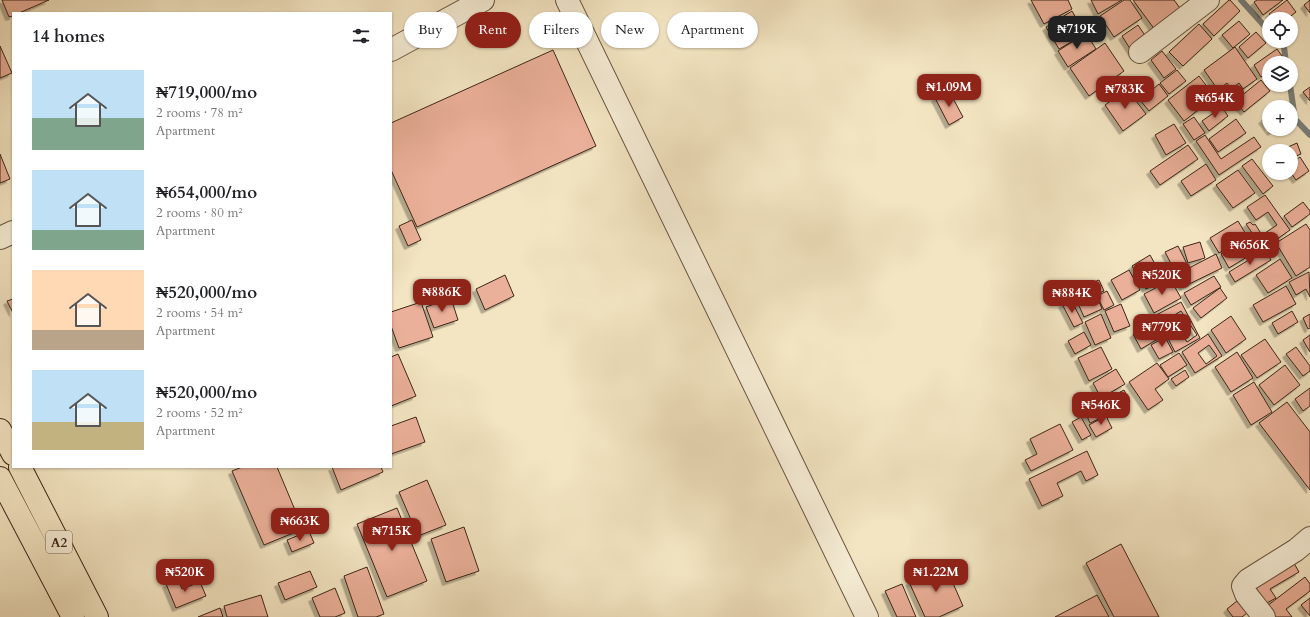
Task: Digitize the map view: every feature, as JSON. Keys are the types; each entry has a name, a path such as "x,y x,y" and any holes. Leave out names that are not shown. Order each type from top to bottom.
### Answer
{"highway":[{"path":"0,430 12,452"},
{"name":"A2","path":"21,468 97,617"},
{"name":"A2","path":"0,478 73,617"}],"street":[{"path":"392,49 483,0"},
{"path":"567,0 867,617"},
{"path":"1140,52 1208,0"},
{"path":"0,238 12,232"},
{"path":"1264,617 1246,594 1243,586 1248,580 1296,550 1310,538"}],"building":[{"path":"2,0 49,0 21,12 12,12 12,16 9,17"},
{"path":"1031,0 1068,0 1072,9 1044,24"},
{"path":"1091,0 1122,0 1098,14"},
{"path":"1124,0 1130,0 1142,18 1114,37 1100,16"},
{"path":"1133,0 1174,0 1185,15 1158,34"},
{"path":"1229,0 1240,11 1214,36 1203,24"},
{"path":"1257,0 1283,0 1267,12 1262,12 1262,14 1254,2"},
{"path":"1287,0 1296,12 1272,12"},
{"path":"1310,0 1310,13 1304,5"},
{"path":"1072,11 1085,34 1059,49 1046,27"},
{"path":"1239,21 1250,34 1233,48 1222,35"},
{"path":"1199,24 1212,39 1183,66 1169,52"},
{"path":"1138,25 1150,43 1134,55 1122,36"},
{"path":"1256,32 1262,39 1262,46 1248,58 1239,47"},
{"path":"1086,33 1096,49 1068,67 1058,51"},
{"path":"1105,43 1124,71 1089,96 1070,68"},
{"path":"0,46 12,73 0,78"},
{"path":"1235,47 1257,79 1243,89 1239,83 1231,89 1227,83 1218,90 1204,70"},
{"path":"1277,49 1282,56 1267,56"},
{"path":"553,50 596,146 417,227 392,172 392,123"},
{"path":"1162,51 1176,69 1164,78 1151,60"},
{"path":"1262,59 1261,77 1254,65"},
{"path":"1177,70 1186,81 1169,94 1160,83"},
{"path":"1199,76 1215,97 1184,121 1168,100"},
{"path":"1261,80 1262,92 1269,92 1244,112 1235,101"},
{"path":"1159,84 1168,96 1149,111 1140,100"},
{"path":"1310,87 1310,101 1303,92"},
{"path":"1127,89 1146,114 1123,131 1105,105"},
{"path":"949,91 963,117 949,125 935,98"},
{"path":"1222,107 1228,116 1209,131 1202,121"},
{"path":"1194,117 1205,133 1194,140 1183,124"},
{"path":"1236,119 1246,133 1218,152 1209,139"},
{"path":"1174,124 1186,143 1166,155 1155,135"},
{"path":"1205,135 1221,159 1254,137 1261,147 1219,175 1196,141"},
{"path":"1188,145 1198,159 1160,185 1150,171"},
{"path":"1298,146 1301,154 1298,155"},
{"path":"0,154 10,179 0,183"},
{"path":"1300,157 1309,171 1298,179 1298,158"},
{"path":"1252,159 1262,172 1262,180 1268,180 1273,186 1263,194 1242,166"},
{"path":"1206,164 1216,180 1191,196 1181,181"},
{"path":"1238,170 1255,193 1233,208 1216,185"},
{"path":"1265,195 1290,230 1263,249 1246,224 1250,222 1253,225 1255,224 1262,235 1277,225 1268,212 1256,220 1247,207"},
{"path":"1303,202 1310,211 1310,214 1292,227 1284,216"},
{"path":"412,220 421,240 408,246 399,226"},
{"path":"1238,221 1247,236 1219,253 1210,238"},
{"path":"1306,224 1310,230 1310,267 1296,276 1276,243"},
{"path":"1200,242 1205,258 1188,263 1183,247"},
{"path":"1239,244 1247,257 1229,268 1221,254"},
{"path":"1178,246 1189,268 1216,254 1222,268 1183,287 1165,252"},
{"path":"1265,250 1271,260 1235,282 1229,272"},
{"path":"1150,255 1155,264 1137,275 1132,266"},
{"path":"1280,259 1292,278 1268,293 1256,275"},
{"path":"1164,264 1171,277 1146,289 1139,277"},
{"path":"1129,270 1140,290 1122,300 1111,280"},
{"path":"1309,272 1310,297 1306,289 1296,295 1289,282"},
{"path":"505,275 514,296 485,310 476,289"},
{"path":"1214,276 1221,287 1191,305 1184,293"},
{"path":"1099,280 1104,291 1097,294 1092,283"},
{"path":"1171,280 1181,298 1154,313 1144,294"},
{"path":"1082,286 1090,303 1098,299 1102,309 1084,317 1072,290"},
{"path":"1286,286 1296,304 1263,322 1253,305"},
{"path":"1220,288 1227,298 1201,318 1193,308"},
{"path":"1107,291 1114,305 1104,310 1097,296"},
{"path":"451,298 458,320 434,328 426,307"},
{"path":"12,299 12,311 7,301"},
{"path":"1071,300 1083,323 1074,327 1062,304"},
{"path":"421,302 433,337 399,348 392,329 392,312"},
{"path":"1181,302 1200,338 1175,352 1156,315","holes":["1181,311 1197,335 1187,342 1171,317"]},
{"path":"1121,304 1130,326 1114,332 1105,311"},
{"path":"1292,311 1298,322 1278,334 1272,323"},
{"path":"1101,314 1111,338 1095,345 1085,322"},
{"path":"1310,314 1310,328 1308,329 1303,318"},
{"path":"1231,316 1246,339 1226,353 1211,330"},
{"path":"1155,322 1163,336 1141,349 1133,334"},
{"path":"1084,332 1091,345 1075,354 1068,341"},
{"path":"1208,334 1222,356 1195,373 1182,352","holes":["1209,345 1217,356 1206,364 1198,353"]},
{"path":"1310,335 1310,352 1303,340"},
{"path":"1165,337 1173,352 1159,359 1151,345"},
{"path":"1265,339 1281,362 1257,378 1241,355"},
{"path":"1101,347 1112,369 1089,381 1078,358"},
{"path":"1296,347 1310,366 1310,371 1303,376 1286,354"},
{"path":"1237,352 1253,378 1231,392 1215,367"},
{"path":"1179,353 1187,365 1168,377 1160,365"},
{"path":"398,354 416,396 392,406 392,357"},
{"path":"1157,363 1169,379 1155,389 1163,400 1148,410 1129,382"},
{"path":"1285,365 1300,385 1274,405 1259,385"},
{"path":"1116,369 1125,384 1101,398 1093,383"},
{"path":"1185,370 1189,377 1176,386 1171,379"},
{"path":"1254,382 1272,412 1251,425 1233,395"},
{"path":"1310,388 1310,406 1303,411 1295,399"},
{"path":"1124,390 1130,402 1113,411 1107,399"},
{"path":"1287,402 1310,432 1310,490 1259,423"},
{"path":"1098,403 1105,416 1090,423 1084,410"},
{"path":"1106,416 1112,428 1096,437 1089,425"},
{"path":"416,417 425,442 392,454 392,426"},
{"path":"1081,417 1091,435 1082,440 1072,422"},
{"path":"1060,424 1073,450 1031,471 1025,460 1037,454 1030,439"},
{"path":"1087,451 1098,475 1086,481 1081,471 1057,483 1063,496 1042,506 1029,479"},
{"path":"240,468 277,468 303,529 264,545 232,471"},
{"path":"332,468 381,468 383,472 341,490"},
{"path":"427,480 446,525 418,536 399,492"},
{"path":"397,508 427,581 387,597 357,524"},
{"path":"464,527 479,571 446,582 431,539"},
{"path":"309,531 314,543 292,552 287,540"},
{"path":"1121,544 1159,617 1114,617 1086,563"},
{"path":"1291,558 1299,572 1270,589 1276,598 1263,605 1250,581"},
{"path":"945,565 963,606 939,617 925,617 909,582"},
{"path":"367,567 384,614 376,617 358,617 344,576"},
{"path":"310,571 317,587 285,600 278,583"},
{"path":"1305,577 1310,584 1310,591 1286,609 1292,617 1275,617 1267,606"},
{"path":"178,579 182,589 200,582 206,596 176,608 166,584"},
{"path":"902,584 916,617 897,617 885,591"},
{"path":"335,588 345,613 335,617 320,617 312,598"},
{"path":"261,595 268,617 227,617 224,606"},
{"path":"1097,595 1109,617 1055,617"},
{"path":"1310,598 1310,616 1301,605"},
{"path":"1237,601 1247,613 1242,617 1233,617 1227,609"},
{"path":"220,608 223,617 198,617"}],"waterway":[{"path":"1241,0 1262,23"},
{"path":"1284,48 1285,56"},
{"path":"1291,92 1295,119 1310,135"}]}
